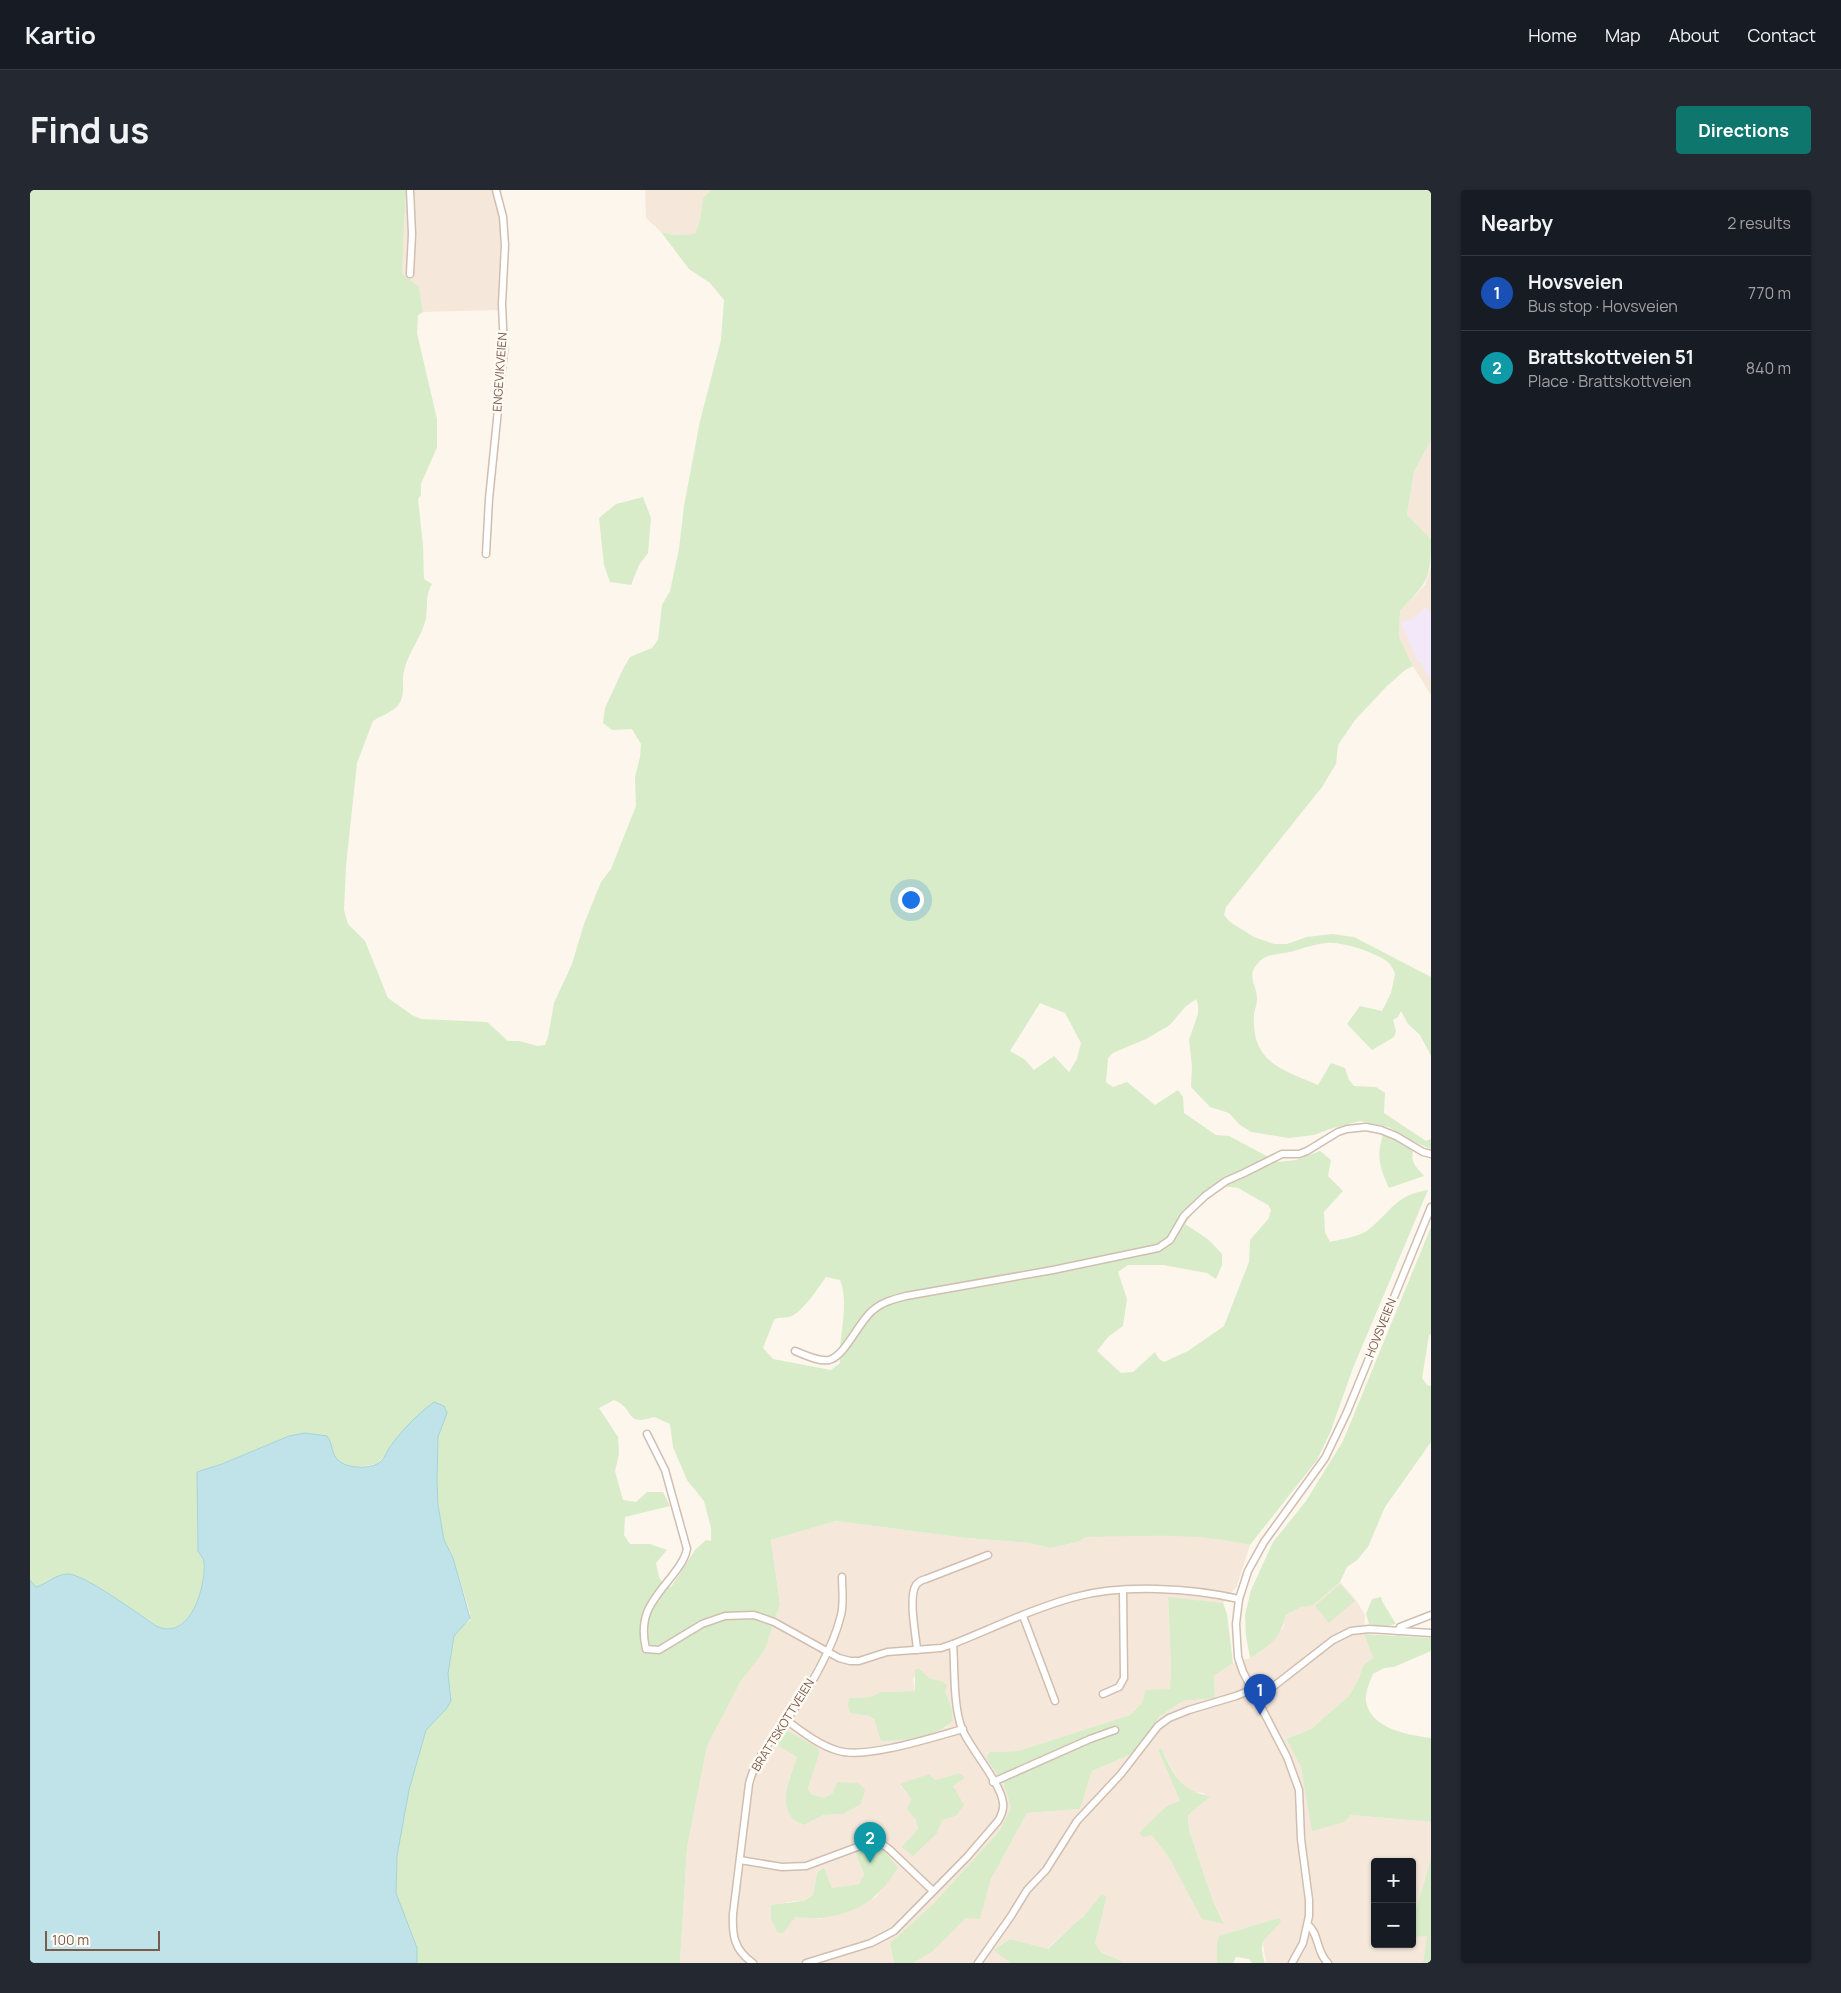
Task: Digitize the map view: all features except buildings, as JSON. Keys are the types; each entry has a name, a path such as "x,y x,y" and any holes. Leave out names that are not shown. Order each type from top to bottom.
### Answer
{"street":[{"path":"410,190 412,234 410,274"},
{"name":"ENGEVIKVEIEN","path":"486,554 489,499 504,350 502,304 505,245 503,217 496,190"},
{"path":"796,1351 823,1360 830,1360 842,1351 860,1323 870,1313 889,1301 906,1296 1053,1270 1158,1248 1168,1242 1184,1216 1205,1196 1226,1180 1282,1154 1298,1154 1307,1151 1347,1128 1366,1127 1381,1130 1396,1136 1423,1152 1431,1154"},
{"name":"HOVSVEIEN","path":"1292,1963 1303,1943 1308,1924 1309,1900 1301,1839 1297,1784 1287,1757 1251,1690 1238,1657 1236,1624 1239,1599 1248,1571 1264,1542 1325,1458 1347,1412 1431,1207"},
{"path":"646,1434 665,1470 687,1549 682,1561 648,1606 643,1636 646,1649 659,1650 702,1624 725,1616 754,1615 774,1622 844,1660 854,1661 886,1652 941,1648 1075,1597 1123,1590 1205,1592 1239,1599"},
{"path":"917,1650 913,1601 917,1584 988,1555"},
{"name":"BRATTSKOTTVEIEN","path":"753,1963 740,1952 734,1940 732,1930 752,1774 760,1756 805,1692 827,1652 841,1615 842,1577"},
{"path":"1103,1694 1119,1687 1124,1678 1123,1590"},
{"path":"1398,1631 1400,1627 1431,1615"},
{"path":"1023,1616 1055,1701"},
{"path":"1416,1621 1418,1632"},
{"path":"1256,1700 1342,1634 1362,1629 1431,1633"},
{"path":"806,1963 883,1938 899,1926 967,1857 999,1820 1003,1810 1003,1802 999,1790 963,1729 955,1683 953,1644"},
{"path":"978,1963 1027,1890 1046,1870 1077,1821 1121,1774 1158,1726 1169,1718 1189,1710 1251,1690"},
{"path":"786,1720 834,1750 849,1754 869,1752 963,1729"},
{"path":"993,1782 1090,1739 1115,1730"},
{"path":"740,1860 782,1867 806,1866 868,1843 876,1842 883,1844 933,1891"},
{"path":"1308,1924 1312,1928 1318,1947 1328,1963"}],"shaded area":[{"path":"406,190 499,190 507,225 504,312 494,310 423,312 419,287 402,273"},
{"path":"645,190 711,190 703,198 700,220 695,234 674,235 661,232 646,218"},
{"path":"1431,440 1431,539 1407,515 1414,472"},
{"path":"1431,567 1431,695 1413,666 1399,637 1400,611 1425,585"},
{"path":"1425,607 1431,613 1431,680 1422,663 1418,662 1401,623 1413,619"},
{"path":"836,1521 966,1538 1030,1543 1050,1548 1078,1542 1086,1537 1161,1534 1225,1539 1250,1545 1237,1586 1223,1603 1168,1598 1171,1664 1170,1689 1142,1703 1130,1715 1018,1751 990,1752 986,1758 1003,1783 1011,1807 1000,1830 935,1902 890,1943 894,1963 680,1963 687,1848 707,1746 741,1681 765,1650 780,1604 771,1540","holes":["919,1668 929,1678 941,1681 952,1709 953,1721 946,1728 874,1719 857,1714 849,1698 870,1697 881,1692 915,1691 913,1680","819,1755 808,1788 811,1794 824,1798 833,1793 843,1814 824,1815 804,1825 789,1779 797,1757","960,1773 964,1778 953,1786 956,1816 943,1820 937,1833 918,1830 916,1820 907,1809 911,1799 900,1785 935,1780","855,1852 898,1868 876,1897 820,1919 807,1916 795,1917 786,1902 803,1901 813,1895 817,1873 824,1867 832,1888 859,1884 864,1874"]},
{"path":"1340,1582 1356,1600 1365,1615 1364,1634 1373,1658 1363,1665 1359,1678 1349,1696 1311,1729 1286,1739 1301,1767 1313,1831 1351,1815 1431,1822 1431,1858 1416,1910 1416,1858 1371,1858 1371,1948 1416,1948 1416,1937 1428,1935 1423,1963 1266,1963 1263,1944 1267,1934 1277,1927 1279,1918 1220,1936 1217,1963 1122,1963 1120,1960 1102,1953 1095,1944 1106,1900 1102,1895 1083,1917 1047,1949 1010,1939 995,1950 1010,1963 913,1963 932,1952 966,1918 980,1918 991,1879 1027,1813 1080,1809 1092,1771 1134,1753 1160,1716 1183,1701 1215,1698 1214,1676 1233,1663 1250,1658 1283,1628 1286,1615 1301,1607 1313,1604","holes":["1161,1748 1179,1782 1193,1792 1203,1793 1209,1798 1188,1815 1189,1828 1213,1901 1224,1923 1170,1859 1152,1834 1180,1801 1158,1750"]}],"green space":[{"path":"30,190 406,190 402,273 419,287 423,312 418,315 417,333 437,419 437,447 421,484 421,495 418,499 423,545 424,579 432,584 428,596 424,625 404,671 401,700 394,709 373,721 357,763 346,866 344,910 348,924 365,941 388,998 412,1015 421,1019 487,1022 508,1041 519,1041 538,1046 545,1045 554,1003 572,964 584,924 601,882 611,869 636,806 635,777 641,744 632,729 612,730 603,723 605,708 630,657 652,648 658,640 662,605 670,591 679,549 684,506 700,421 721,340 724,300 710,283 689,269 661,232 674,235 695,234 700,220 703,198 711,190 1431,190 1431,440 1414,472 1407,515 1431,539 1430,563 1429,572 1422,586 1400,611 1399,637 1413,666 1405,670 1386,687 1355,720 1338,745 1336,764 1322,787 1226,907 1224,915 1230,922 1254,937 1274,944 1287,944 1307,937 1332,934 1354,937 1431,977 1431,1056 1420,1035 1408,1024 1401,1011 1398,1017 1393,1020 1396,1031 1394,1037 1372,1050 1347,1024 1360,1006 1382,1011 1391,993 1395,974 1390,964 1378,956 1341,944 1313,945 1267,956 1256,966 1252,975 1257,999 1254,1014 1254,1030 1263,1053 1271,1062 1292,1074 1318,1085 1331,1063 1345,1068 1349,1080 1354,1086 1376,1087 1385,1093 1384,1113 1426,1141 1431,1139 1431,1149 1412,1141 1389,1127 1360,1121 1314,1135 1289,1138 1251,1132 1240,1125 1229,1113 1210,1107 1191,1087 1192,1066 1189,1040 1198,1014 1196,999 1185,1007 1170,1025 1146,1039 1113,1053 1108,1058 1106,1082 1113,1087 1127,1082 1155,1105 1178,1090 1183,1097 1184,1113 1216,1135 1229,1136 1278,1162 1296,1160 1320,1151 1331,1160 1328,1176 1343,1191 1324,1212 1325,1232 1330,1242 1355,1236 1368,1230 1401,1200 1417,1192 1428,1190 1353,1368 1330,1433 1317,1460 1250,1545 1189,1536 1148,1536 1086,1537 1078,1542 1050,1548 1030,1543 966,1538 836,1521 771,1540 780,1604 765,1650 741,1681 707,1746 687,1848 680,1963 417,1963 417,1948 396,1893 397,1856 409,1790 426,1730 447,1708 451,1695 448,1675 454,1636 470,1620 470,1613 453,1558 444,1540 438,1505 438,1437 447,1413 444,1406 390,1445 385,1456 377,1464 358,1467 346,1466 337,1460 333,1454 329,1438 289,1436 222,1464 197,1472 198,1551 204,1560 204,1573 199,1597 186,1619 178,1626 167,1629 155,1626 98,1588 71,1574 52,1579 45,1585 36,1587 30,1580","holes":["1040,1003 1065,1013 1081,1043 1077,1059 1069,1072 1054,1056 1034,1070 1024,1059 1010,1051","1222,1186 1238,1188 1268,1205 1271,1210 1269,1218 1250,1240 1249,1262 1224,1326 1188,1351 1164,1362 1159,1359 1155,1352 1133,1372 1121,1373 1097,1351 1109,1336 1123,1326 1127,1299 1118,1272 1128,1265 1163,1265 1207,1273 1216,1279 1222,1265 1222,1254 1209,1240 1185,1224 1201,1203","826,1277 840,1280 843,1290 844,1310 840,1363 831,1370 773,1359 763,1348 774,1320 790,1317 796,1313","614,1400 638,1420 654,1417 670,1424 673,1447 687,1480 704,1501 711,1528 711,1541 706,1540 695,1550 671,1587 665,1586 659,1577 656,1563 667,1550 650,1544 630,1544 624,1535 625,1517 670,1506 663,1492 647,1492 636,1502 623,1500 615,1471 619,1454 618,1437 599,1408"]},
{"path":"643,497 651,518 648,553 639,565 631,585 610,582 604,565 599,518 616,504"},
{"path":"1383,1135 1395,1139 1413,1151 1413,1162 1424,1176 1389,1188 1383,1174 1379,1156"},
{"path":"1431,1227 1431,1334 1429,1335 1422,1378 1427,1385 1431,1386 1431,1442 1385,1507 1368,1547 1357,1560 1347,1567 1340,1582 1313,1605 1301,1607 1286,1615 1281,1630 1273,1641 1250,1658 1245,1615 1251,1590 1273,1542 1306,1501 1343,1441"},
{"path":"1340,1584 1355,1601 1329,1623 1315,1606"},
{"path":"1168,1597 1223,1603 1227,1614 1233,1663 1214,1676 1215,1698 1183,1701 1160,1716 1134,1753 1092,1771 1080,1809 1027,1813 991,1879 980,1919 966,1918 932,1952 913,1963 894,1963 890,1943 935,1902 1000,1830 1011,1807 1003,1783 986,1758 990,1752 1018,1751 1130,1715 1142,1703 1146,1690 1170,1689 1171,1664"},
{"path":"1381,1597 1396,1624 1384,1627 1369,1624 1366,1614 1372,1599"},
{"path":"1364,1634 1431,1638 1431,1651 1394,1667 1384,1668 1373,1674 1368,1687 1366,1701 1369,1711 1383,1724 1412,1735 1431,1738 1431,1822 1351,1815 1344,1822 1312,1831 1301,1767 1286,1739 1311,1729 1349,1696 1359,1678 1363,1665 1373,1658"},
{"path":"919,1668 929,1678 941,1681 947,1685 945,1691 952,1709 953,1721 946,1726 919,1737 881,1741 874,1719 869,1716 850,1713 848,1706 849,1698 870,1697 881,1692 915,1691 915,1670"},
{"path":"786,1730 818,1748 819,1755 808,1788 811,1794 824,1798 833,1793 837,1782 858,1783 865,1789 861,1804 843,1814 824,1815 804,1825 793,1819 786,1805 786,1797 789,1780 797,1757 776,1744"},
{"path":"1161,1748 1173,1772 1185,1787 1210,1797 1188,1815 1189,1829 1213,1901 1224,1924 1202,1919 1170,1859 1152,1835 1143,1837 1139,1833 1167,1806 1180,1801 1158,1750"},
{"path":"960,1773 965,1778 953,1786 964,1805 956,1816 943,1820 937,1833 913,1856 902,1847 918,1829 916,1820 907,1809 911,1799 900,1784 929,1774 935,1780"},
{"path":"866,1848 882,1848 898,1868 875,1896 866,1903 847,1912 819,1918 795,1917 783,1933 777,1932 771,1918 771,1905 803,1901 813,1895 817,1873 824,1867 832,1888 859,1884 864,1874 855,1852"},
{"path":"1431,1858 1431,1963 1423,1963 1427,1936 1416,1937 1416,1910"},
{"path":"1101,1895 1106,1896 1106,1900 1095,1944 1102,1953 1120,1960 1122,1963 1010,1963 994,1950 1010,1939 1048,1949 1083,1917"},
{"path":"1279,1918 1281,1922 1263,1943 1265,1963 1252,1963 1249,1959 1236,1957 1233,1963 1217,1963 1219,1936"}],"water":[{"path":"434,1402 444,1406 447,1413 438,1437 438,1505 444,1540 453,1558 470,1618 454,1636 448,1674 451,1701 447,1708 426,1730 409,1790 397,1856 396,1893 417,1948 417,1963 30,1963 30,1580 36,1587 64,1574 76,1576 112,1596 156,1626 168,1629 178,1626 187,1619 194,1609 199,1597 204,1573 204,1560 198,1551 197,1472 222,1464 289,1436 305,1433 327,1436 334,1455 342,1463 358,1467 375,1465 381,1461 390,1446 406,1427"}],"place":[{"name":"Hovsveien","path":"1260,1715"},
{"name":"Brattskottveien 51","path":"870,1863"}]}
